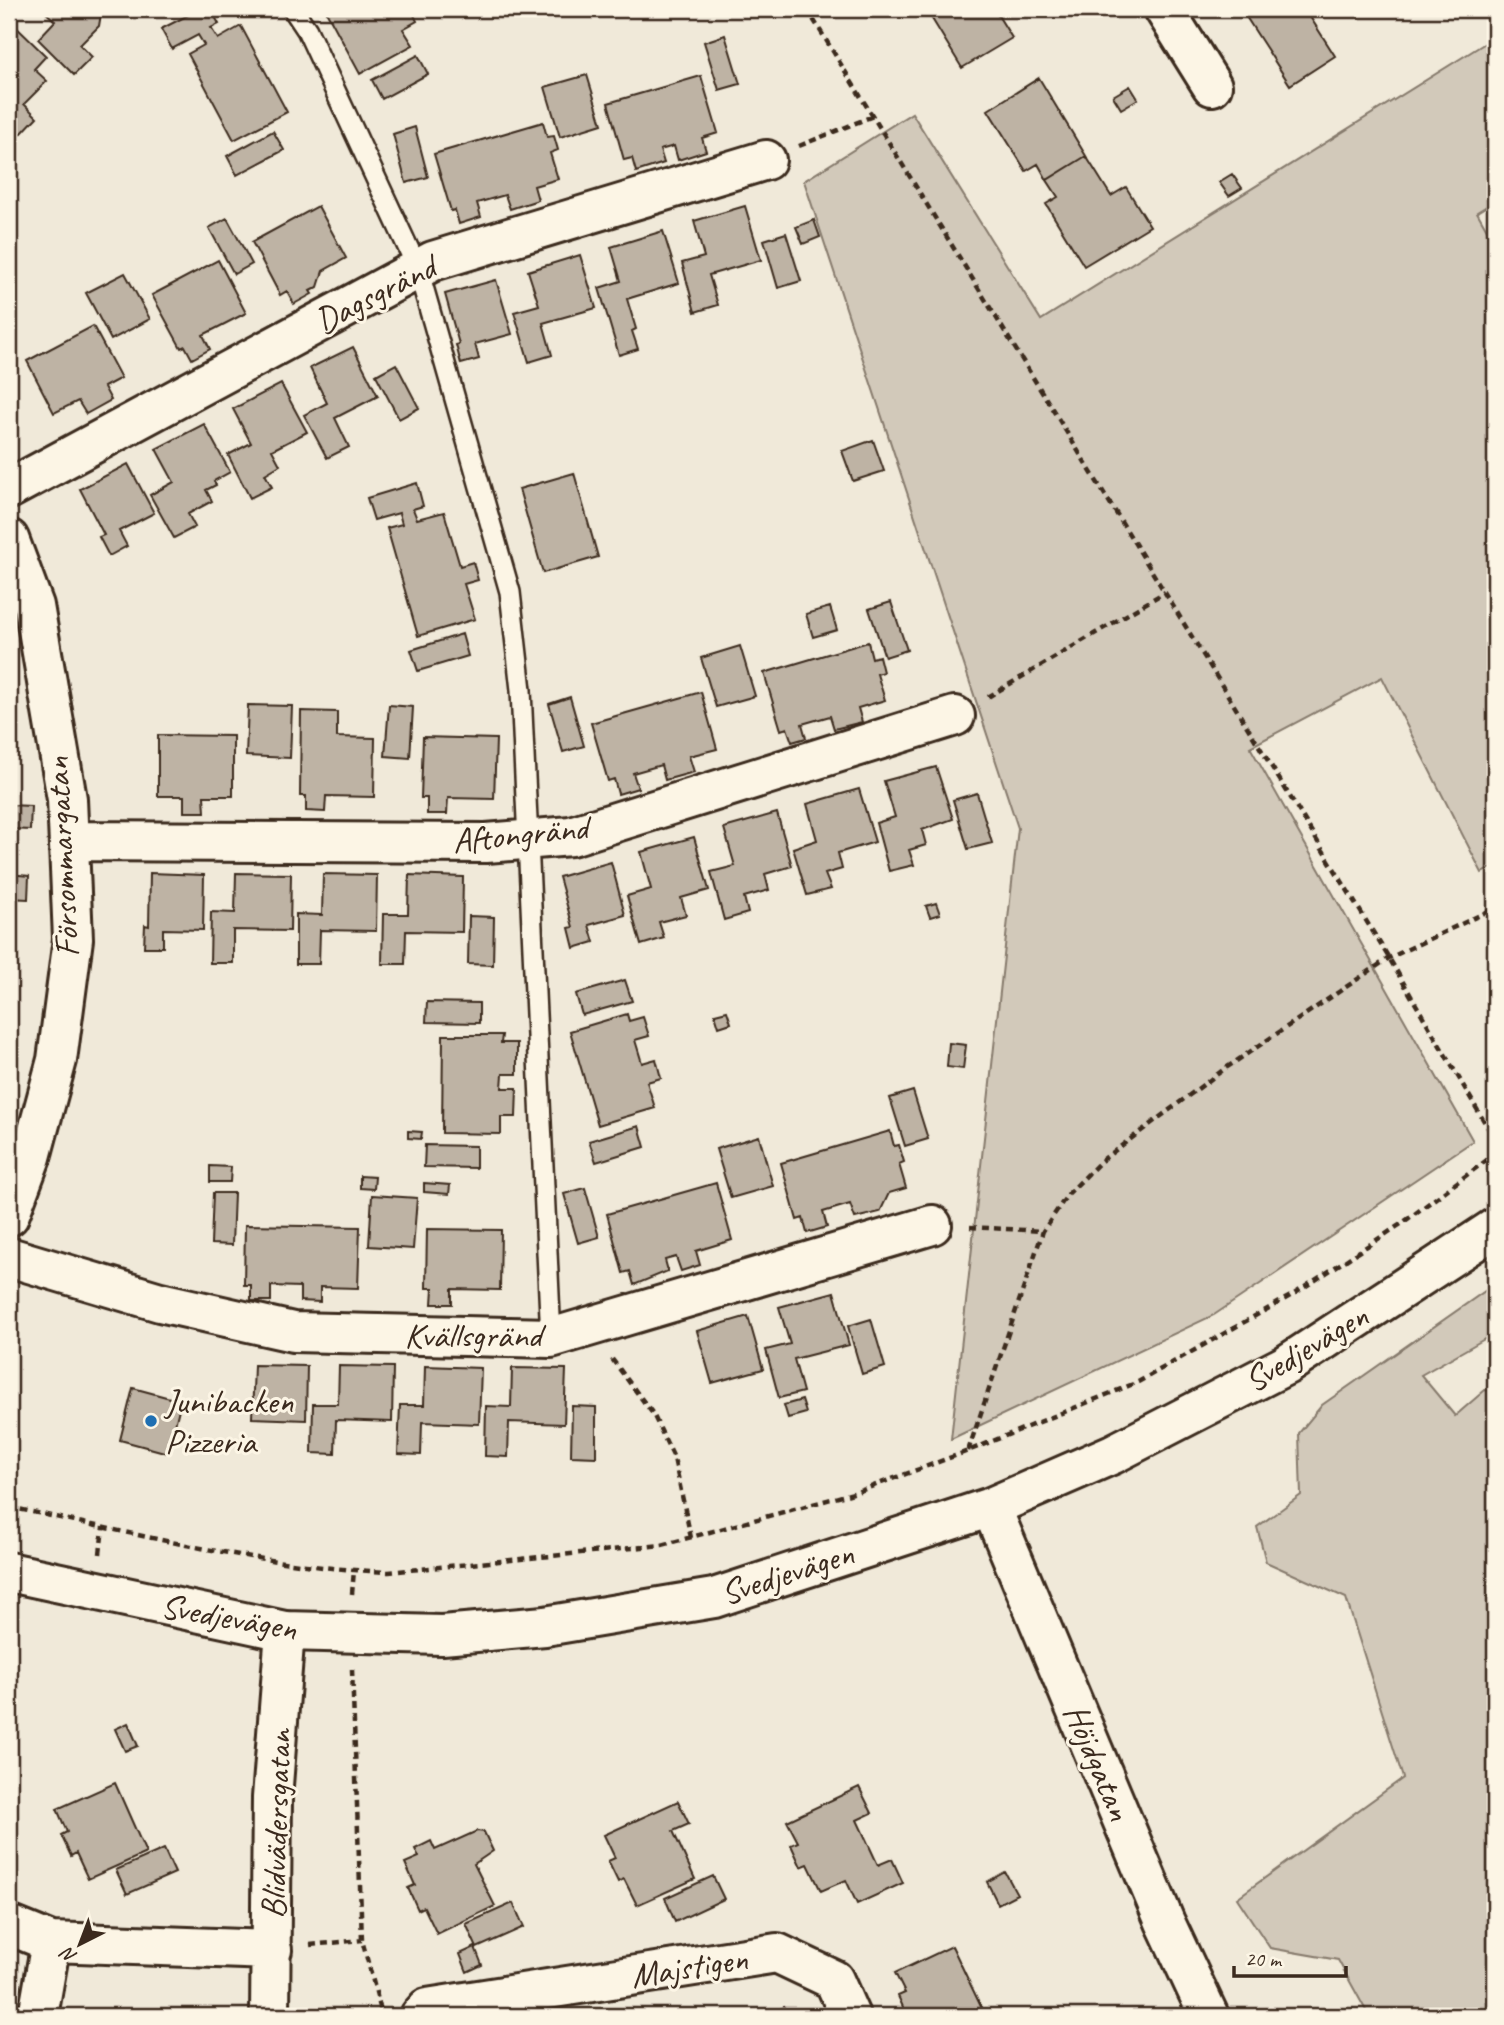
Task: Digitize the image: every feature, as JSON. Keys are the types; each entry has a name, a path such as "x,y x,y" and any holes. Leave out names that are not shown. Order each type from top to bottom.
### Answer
{"street":[{"path":"1164,9 1212,86"},
{"name":"Dagsgränd","path":"9,489 418,269 446,257 766,160"},
{"name":"Försommargatan","path":"9,539 34,606 67,799 73,939 57,1060 31,1157 9,1216"},
{"name":"Aftongränd","path":"69,841 486,843 571,836 955,716"},
{"name":"Kvällsgränd","path":"9,1257 160,1302 293,1332 551,1338 932,1225"},
{"name":"Svedjevägen","path":"9,1572 285,1631 442,1635 545,1626 714,1598 991,1507 1113,1454 1286,1365 1495,1228"},
{"name":"Höjdgatan","path":"991,1507 1165,1922 1209,2016"},
{"name":"Blidvädersgatan","path":"270,2016 272,1798 285,1631"},
{"path":"9,1925 51,1942 272,1950"},
{"path":"38,2016 51,1942"},
{"name":"Majstigen","path":"420,2016 427,2008 777,1953 834,1980 850,2016"}],"lane":[{"path":"293,9 307,30 418,269 509,592 521,690 551,1338"}],"path":[{"path":"807,9 1390,958 1495,1140"},
{"path":"766,160 873,116"},
{"path":"955,716 1165,592"},
{"path":"968,1451 1042,1231 1068,1194 1101,1161 1223,1070 1390,958 1495,908"},
{"path":"9,1507 196,1546 354,1570 389,1572 564,1557 662,1545 857,1492 968,1451 1138,1382 1294,1294 1401,1224 1495,1154"},
{"path":"932,1225 1042,1231"},
{"path":"588,1327 653,1414 674,1458 691,1538"},
{"path":"99,1563 103,1527"},
{"path":"354,1570 350,1633 362,1940 382,2016"},
{"path":"272,1950 362,1940"}],"shaded area":[{"path":"1495,37 1495,201 1477,212 1495,244 1495,866 1482,873 1382,677 1250,747 1473,1141 1214,1315 951,1439 1018,828 804,181 912,113 1041,320"},
{"path":"1495,1284 1495,1333 1421,1375 1455,1416 1485,1390 1495,1392 1495,2016 1369,2016 1338,1960 1270,1948 1237,1898 1403,1778 1346,1598 1266,1562 1257,1527 1301,1495 1299,1433 1322,1405"}],"building":[{"path":"42,9 95,9 101,14 99,26 80,45 92,57 74,75 38,39 55,21"},
{"path":"200,9 211,9 219,24 211,28 218,39 241,26 287,112 234,140 188,54 204,45 198,35 172,49 161,29"},
{"path":"325,9 411,9 417,21 403,29 413,45 360,74"},
{"path":"926,9 994,9 1012,38 962,68"},
{"path":"1241,9 1305,9 1335,56 1290,85"},
{"path":"9,20 46,56 34,69 47,81 24,104 37,117 20,135 9,123"},
{"path":"725,35 740,84 719,90 704,42"},
{"path":"418,55 428,74 382,99 372,80"},
{"path":"587,75 602,124 560,137 545,87"},
{"path":"701,76 718,133 702,138 706,151 678,160 674,146 660,150 664,163 636,172 632,158 624,160 608,103"},
{"path":"1039,78 1086,156 1047,180 1038,164 1026,171 988,110"},
{"path":"1130,86 1138,99 1121,109 1113,96"},
{"path":"543,122 547,137 554,136 558,150 550,153 558,179 534,186 538,200 510,209 505,195 477,203 481,217 459,224 455,210 451,211 434,154"},
{"path":"415,127 428,177 406,183 393,134"},
{"path":"273,131 284,150 237,175 227,156"},
{"path":"1086,156 1111,196 1126,187 1150,226 1084,266 1046,204 1058,197 1047,180"},
{"path":"1232,174 1242,188 1229,196 1219,182"},
{"path":"318,206 346,258 323,271 318,287 310,291 312,294 294,304 287,291 280,295 252,242"},
{"path":"745,206 761,260 709,275 718,305 695,312 682,263 704,257 694,221"},
{"path":"227,218 252,264 234,274 209,228"},
{"path":"814,220 820,237 803,244 796,227"},
{"path":"663,231 679,283 627,299 636,329 632,331 638,349 619,355 599,288 621,281 611,247"},
{"path":"786,233 801,281 778,288 764,240"},
{"path":"580,255 596,308 543,323 552,355 529,362 514,312 539,305 528,271"},
{"path":"218,260 246,313 203,335 210,349 192,359 185,346 181,348 152,295"},
{"path":"125,273 150,319 111,340 86,293"},
{"path":"496,280 512,334 475,344 479,359 461,364 456,345 459,344 445,294"},
{"path":"93,326 121,378 104,387 111,400 86,414 78,401 54,413 27,361"},
{"path":"353,347 378,396 335,418 349,447 327,458 304,415 327,403 310,368"},
{"path":"396,364 419,408 399,419 376,375"},
{"path":"281,384 307,432 272,450 280,465 265,474 272,487 250,498 228,455 251,443 233,409"},
{"path":"204,424 230,472 214,481 216,485 206,490 212,501 188,514 195,527 174,538 150,495 174,482 156,449"},
{"path":"873,440 884,471 853,481 842,451"},
{"path":"128,464 154,513 119,531 127,546 109,556 99,537 104,535 80,489"},
{"path":"574,473 598,557 543,573 519,489"},
{"path":"417,483 423,506 413,509 417,519 444,512 460,566 473,562 478,580 464,584 475,619 418,636 387,528 402,524 399,513 374,520 367,498"},
{"path":"891,602 907,650 885,657 869,609"},
{"path":"830,607 837,630 813,637 806,614"},
{"path":"462,634 468,656 418,671 411,650"},
{"path":"868,642 872,658 879,656 883,672 877,674 885,700 858,708 862,722 834,729 830,716 802,724 806,738 792,742 787,728 781,730 764,673"},
{"path":"740,646 755,696 716,707 701,658"},
{"path":"701,692 717,749 689,756 694,772 665,780 661,765 633,773 638,788 618,794 614,779 608,781 591,723"},
{"path":"570,697 584,746 563,752 549,704"},
{"path":"248,705 292,706 290,758 246,756"},
{"path":"389,705 413,707 410,758 385,756"},
{"path":"301,711 337,712 337,737 375,738 374,797 326,796 325,812 306,811 306,796 300,796"},
{"path":"158,735 233,736 233,796 204,796 205,812 184,812 184,796 158,796"},
{"path":"423,737 496,739 494,799 448,798 447,814 427,814 427,798 421,798"},
{"path":"936,767 953,819 922,830 926,845 909,850 914,865 889,871 876,823 895,817 884,781"},
{"path":"859,789 875,842 838,853 842,869 825,874 831,889 807,895 793,848 817,840 807,804"},
{"path":"977,793 992,843 968,849 953,800"},
{"path":"9,805 31,806 30,830 9,829"},
{"path":"777,813 792,866 765,874 769,890 744,897 748,913 724,920 711,872 735,866 724,828"},
{"path":"694,837 709,890 681,898 686,915 659,922 664,938 641,945 627,896 651,889 641,852"},
{"path":"611,862 625,915 589,925 594,942 574,948 569,928 573,927 559,877"},
{"path":"150,873 204,875 203,930 163,929 163,947 144,947 145,925 149,926"},
{"path":"236,873 291,874 290,931 233,930 233,963 210,963 211,912 235,913"},
{"path":"9,874 29,876 28,899 9,898"},
{"path":"323,874 377,875 376,931 320,930 319,964 296,964 296,914 322,915"},
{"path":"409,875 463,877 462,932 406,931 405,964 382,964 383,914 408,914"},
{"path":"936,903 940,914 930,917 926,906"},
{"path":"469,916 494,917 493,965 468,964"},
{"path":"625,980 632,1001 582,1015 576,994"},
{"path":"427,1002 479,1003 479,1023 426,1022"},
{"path":"727,1011 731,1023 719,1027 715,1014"},
{"path":"627,1014 629,1021 643,1017 649,1036 635,1040 642,1063 656,1059 661,1078 647,1082 655,1108 598,1125 570,1031"},
{"path":"443,1035 502,1035 501,1043 517,1043 517,1074 503,1074 502,1088 517,1088 516,1117 501,1117 501,1134 442,1133"},
{"path":"949,1043 966,1045 963,1069 947,1067"},
{"path":"913,1091 928,1139 905,1146 890,1098"},
{"path":"639,1126 645,1147 596,1162 589,1141"},
{"path":"408,1131 422,1132 421,1139 408,1138"},
{"path":"890,1131 894,1146 899,1145 904,1162 899,1164 906,1188 889,1193 880,1212 855,1218 850,1204 823,1212 827,1227 807,1233 803,1218 797,1220 781,1163"},
{"path":"759,1136 773,1186 731,1198 716,1149"},
{"path":"425,1145 476,1146 476,1168 424,1167"},
{"path":"210,1166 231,1167 230,1182 210,1182"},
{"path":"360,1176 375,1177 374,1189 360,1188"},
{"path":"424,1183 450,1185 449,1194 424,1192"},
{"path":"716,1183 732,1240 696,1251 700,1265 681,1271 676,1257 665,1260 668,1271 634,1285 630,1271 623,1273 607,1214"},
{"path":"585,1188 599,1237 578,1243 564,1194"},
{"path":"213,1193 234,1193 232,1245 211,1244"},
{"path":"372,1195 417,1198 413,1249 369,1246"},
{"path":"245,1225 360,1227 358,1288 320,1287 320,1302 300,1301 300,1287 271,1286 271,1301 251,1301 251,1285 244,1285"},
{"path":"427,1229 501,1230 500,1290 452,1289 452,1304 432,1304 433,1288 426,1288"},
{"path":"834,1292 849,1345 794,1359 803,1392 779,1398 766,1350 790,1344 779,1307"},
{"path":"748,1316 763,1369 712,1383 697,1331"},
{"path":"871,1319 885,1367 862,1374 848,1326"},
{"path":"254,1365 307,1366 306,1420 252,1418"},
{"path":"339,1366 393,1367 392,1422 336,1420 335,1454 312,1453 313,1404 338,1404"},
{"path":"425,1366 481,1368 479,1424 422,1422 421,1455 398,1454 400,1405 424,1405"},
{"path":"512,1368 566,1369 564,1424 509,1422 508,1457 485,1456 486,1406 511,1407"},
{"name":"Junibacken Pizzeria","path":"133,1388 181,1401 168,1453 120,1440"},
{"path":"802,1400 806,1413 788,1418 784,1405"},
{"path":"572,1406 596,1407 596,1457 571,1456"},
{"path":"128,1723 138,1746 125,1751 115,1729"},
{"path":"115,1783 146,1853 88,1879 76,1853 71,1856 61,1835 67,1832 57,1809"},
{"path":"859,1787 872,1813 857,1820 878,1865 892,1859 903,1883 857,1904 846,1880 821,1891 808,1864 801,1867 791,1845 798,1842 787,1821"},
{"path":"678,1801 689,1824 673,1831 695,1879 637,1905 624,1879 618,1882 608,1861 615,1858 604,1835"},
{"path":"477,1831 484,1832 493,1851 474,1864 495,1906 437,1934 424,1907 418,1910 408,1888 415,1885 405,1863 419,1857 415,1849 431,1841 435,1850"},
{"path":"164,1849 175,1873 127,1894 116,1870"},
{"path":"1005,1872 1017,1894 998,1904 987,1882"},
{"path":"713,1876 724,1899 675,1922 665,1898"},
{"path":"513,1903 524,1927 477,1948 466,1924"},
{"path":"952,1946 985,2015 907,2016 898,1996 905,1993 895,1973"},
{"path":"475,1947 482,1965 467,1972 460,1954"},
{"path":"784,2007 788,2016 764,2016"}],"place":[{"name":"Junibacken Pizzeria","path":"151,1421"}]}
